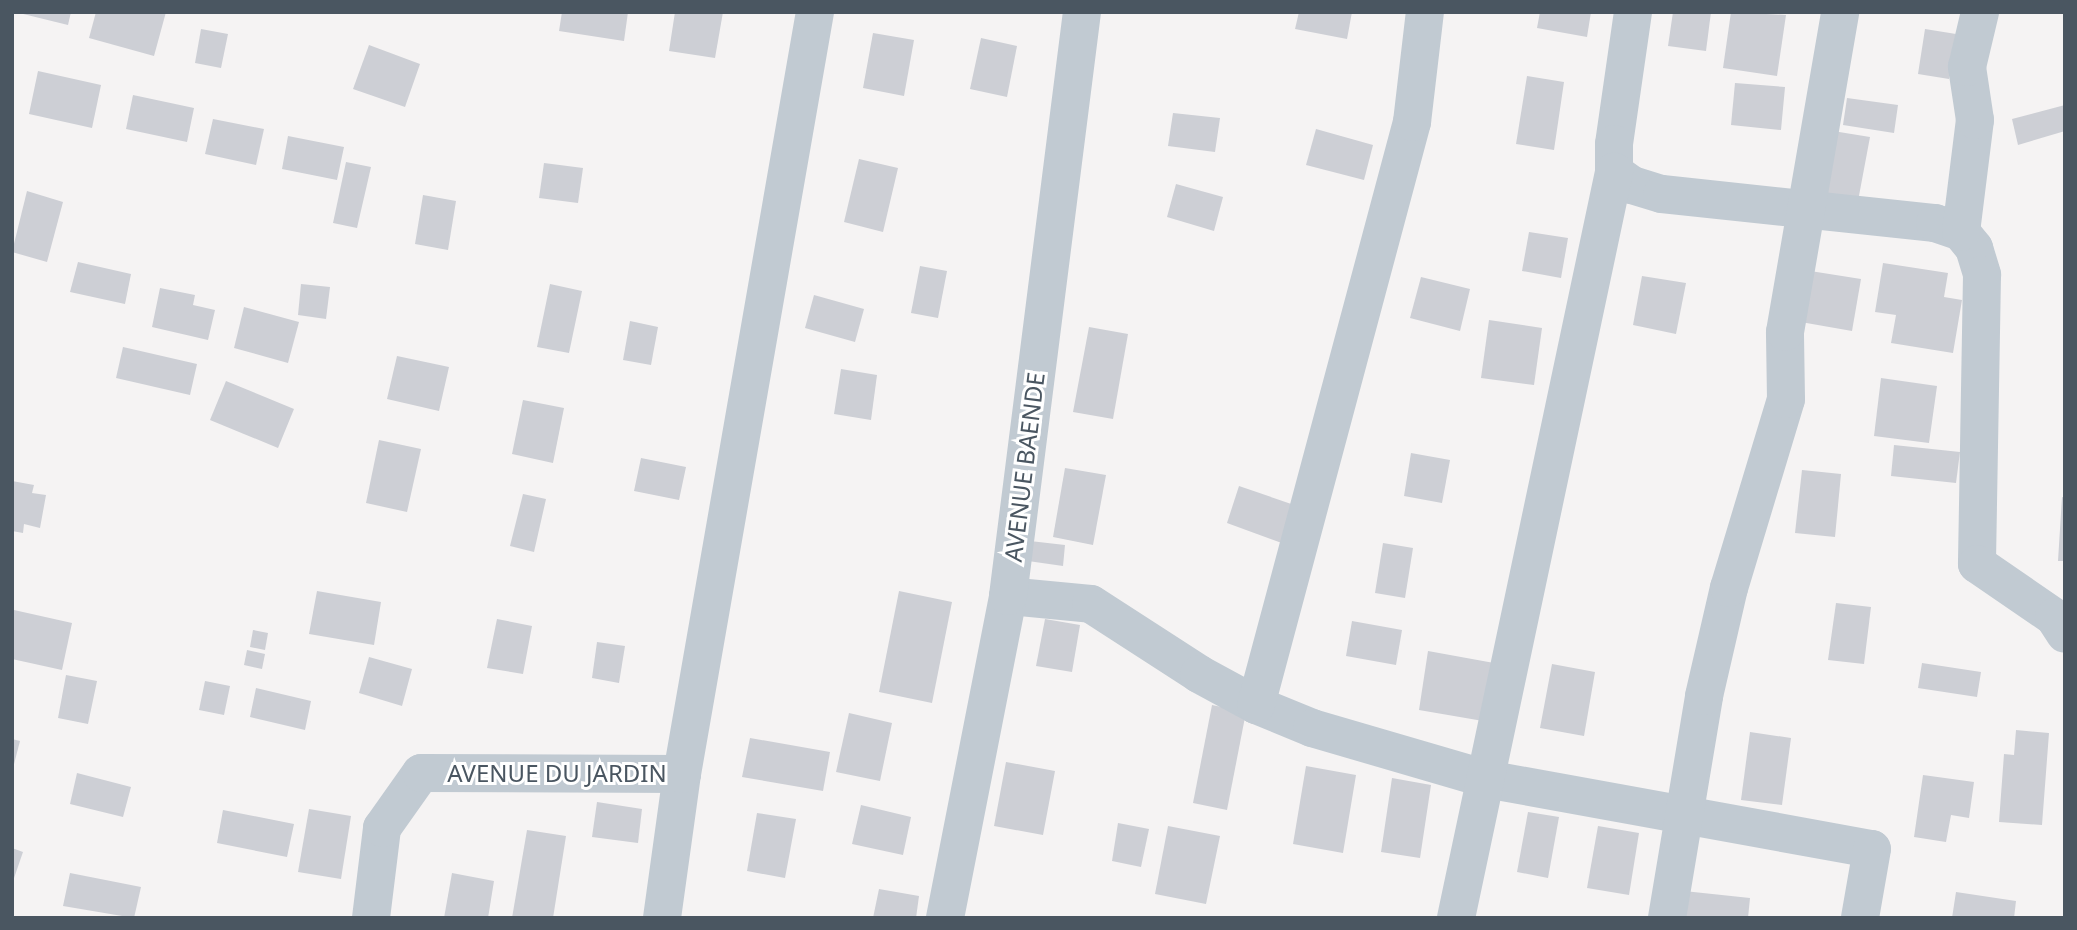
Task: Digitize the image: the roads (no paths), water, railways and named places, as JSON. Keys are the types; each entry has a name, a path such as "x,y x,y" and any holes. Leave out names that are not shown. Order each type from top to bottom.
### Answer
{"street":[{"path":"662,918 682,775 815,12"},
{"name":"AVENUE BAENDE","path":"945,918 1008,596 1082,12"},
{"path":"1256,705 1412,122 1425,12"},
{"path":"1457,918 1614,172 1614,144 1633,12"},
{"path":"1667,918 1687,817 1704,696 1728,589 1786,399 1785,332 1840,12"},
{"path":"1961,232 1975,120 1967,67 1980,12"},
{"path":"1614,172 1632,185 1662,194 1935,223 1961,232 1974,248 1982,275 1977,564 2054,617 2065,634"},
{"path":"1008,596 1091,604 1256,705 1312,728 1486,779 1872,849 1860,918"},
{"name":"AVENUE DU JARDIN","path":"371,918 382,828 421,773 682,775"}]}
